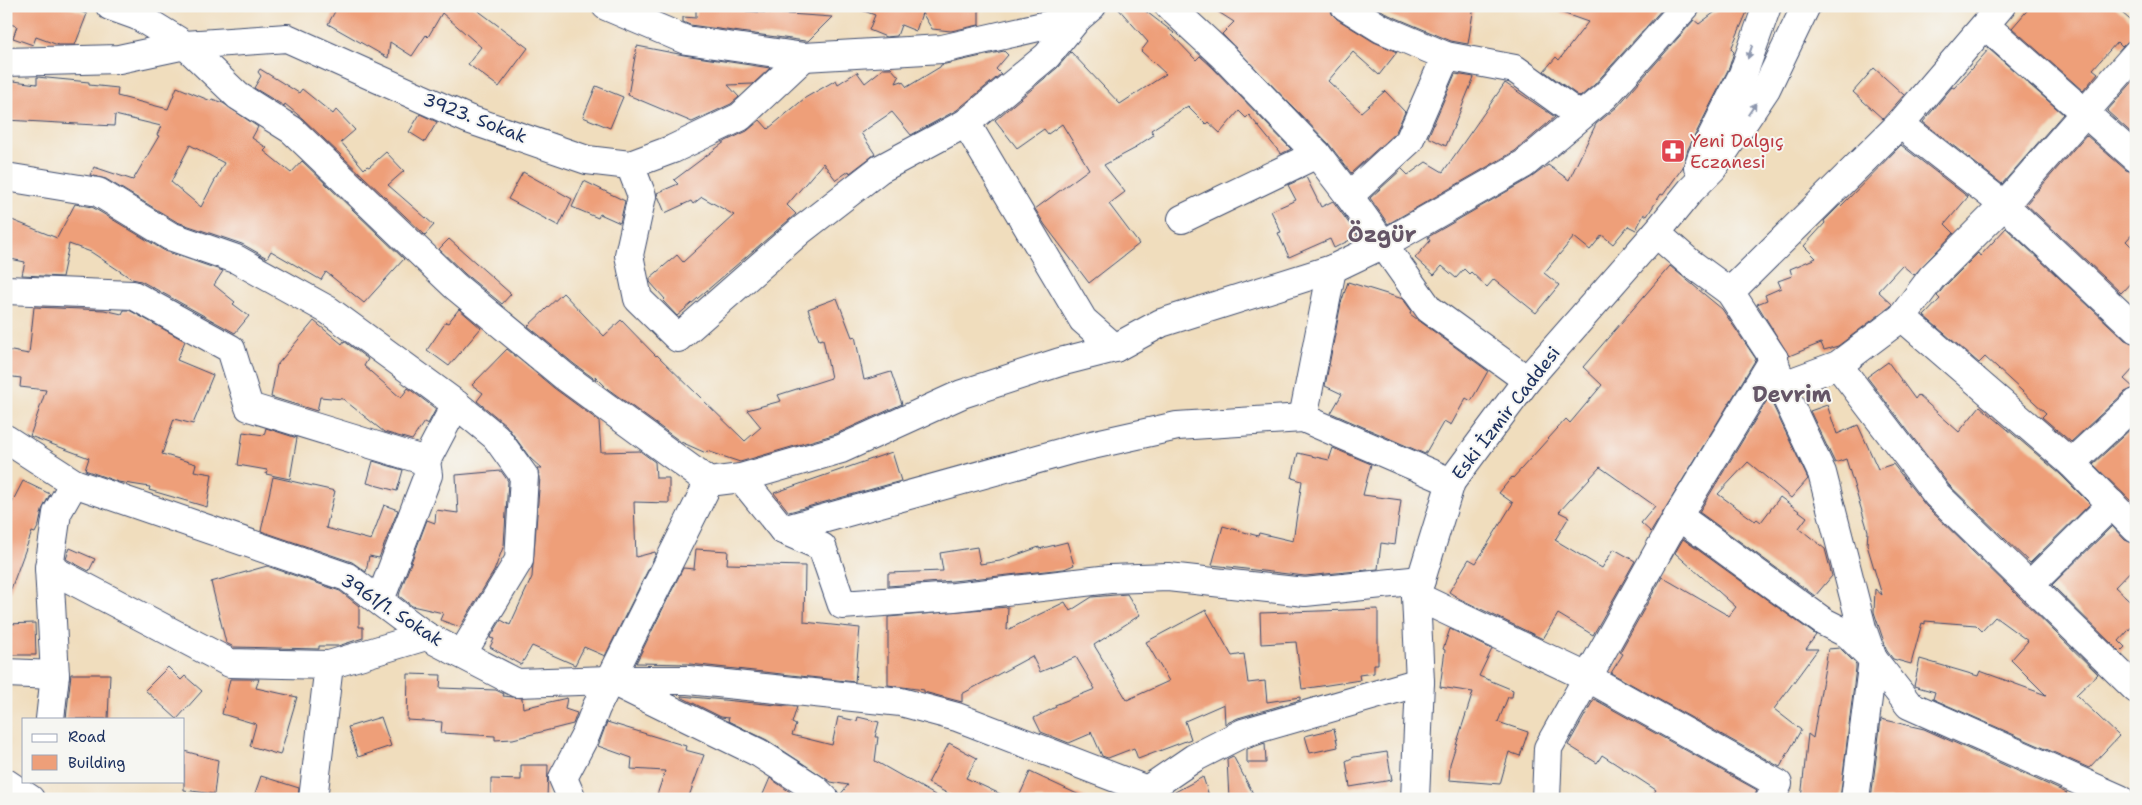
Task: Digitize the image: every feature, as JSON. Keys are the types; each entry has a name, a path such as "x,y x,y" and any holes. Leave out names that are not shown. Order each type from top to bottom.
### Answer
{"street":[{"path":"110,6 140,11 185,46 238,96 292,130 455,286 564,376 709,482 740,478 841,449 962,394 1060,362 1115,348 1161,323 1332,269 1382,245 1524,164 1605,96 1686,6"},
{"path":"606,6 686,40 804,57 942,49 1085,12"},
{"path":"1169,6 1223,56 1317,154 1429,310 1527,380"},
{"path":"1345,6 1382,29 1446,56 1515,69 1580,116"},
{"name":"Eski İzmir Caddesi","path":"1691,190 1702,156 1743,74 1767,6"},
{"name":"Eski İzmir Caddesi","path":"1415,799 1420,682 1419,588 1451,482 1527,380 1656,233 1691,190 1713,168 1766,89 1806,6"},
{"path":"630,165 642,196 629,255 638,299 678,338 800,231 880,169 966,123 1047,56 1085,12"},
{"path":"1730,292 1900,124 1993,16 2084,114 2136,158"},
{"name":"3923. Sokak","path":"6,62 119,59 185,46 286,38 468,118 586,160 630,165 673,149 740,117 804,57"},
{"path":"1781,386 1838,366 1902,317 1932,277 2004,205 2136,54"},
{"path":"1349,196 1409,142 1446,56"},
{"path":"966,123 1083,320 1115,348"},
{"path":"1900,124 2004,205 2136,329"},
{"path":"1182,219 1317,154"},
{"path":"6,177 98,192 170,236 236,258 328,310 456,404 496,437 524,476 519,560 462,654"},
{"path":"1656,233 1730,292 1774,359 1781,386 1822,473 1862,628 1874,659 1854,799"},
{"path":"1303,418 1332,269"},
{"path":"6,290 134,295 232,349 249,407 426,461"},
{"path":"1902,317 2071,463 2136,529"},
{"path":"1546,799 1548,748 1678,516 1774,359"},
{"path":"1838,366 1936,494 2136,689"},
{"path":"2071,463 2136,403"},
{"path":"380,600 428,476 426,461 456,404"},
{"path":"783,530 1074,449 1177,426 1303,418 1451,482"},
{"name":"3961/1. Sokak","path":"6,439 74,483 347,577 426,636 517,683 610,680 759,754 815,789 825,799"},
{"path":"740,478 783,530 822,547 842,605 954,597 1110,579 1168,577 1305,592 1419,588 1587,677 1778,784 1770,799"},
{"path":"572,799 563,778 709,482"},
{"path":"50,718 54,675 49,568 57,513 74,483"},
{"path":"2030,586 2112,504"},
{"path":"1678,516 1824,622 1848,634 1874,659 1909,705 2120,799"},
{"path":"49,568 230,663 329,665 426,636"},
{"path":"313,799 329,665"},
{"path":"6,673 54,675"},
{"path":"610,680 688,680 901,702 957,717 1144,795 1194,758 1242,733 1420,682"},
{"path":"42,799 44,782"},
{"path":"6,783 30,799"}],"building":[{"path":"6,6 65,6 87,14 75,45 58,45 36,37 33,45 13,38 17,26 6,23"},
{"path":"338,6 472,6 528,48 499,87 468,64 481,47 442,13 428,37 426,35 412,56 390,42 388,58 328,24"},
{"path":"696,6 746,8 746,11 832,17 808,41 805,41 690,25 683,22 683,17 696,18"},
{"path":"856,6 979,6 979,25 951,31 932,29 922,13 916,31 901,25 897,36 886,37 869,30 875,15 856,8"},
{"path":"1116,6 1139,6 1174,33 1172,35 1196,60 1200,56 1212,67 1291,149 1281,154 1249,115 1246,118 1239,111 1220,133 1208,122 1206,124 1188,106 1151,130 1154,135 1136,148 1104,165 1125,192 1109,204 1139,244 1089,283 1035,209 1089,169 1062,124 1048,134 1044,129 1017,148 995,120 1057,68 1071,52 1120,104 1166,74 1141,51 1148,42"},
{"path":"1209,6 1330,6 1332,14 1337,19 1374,42 1397,52 1379,75 1353,52 1328,81 1361,112 1385,91 1405,112 1396,132 1351,173 1328,143 1222,34 1234,22"},
{"path":"1375,6 1474,6 1468,44 1451,41 1389,15"},
{"path":"1551,6 1665,6 1594,85 1580,97 1544,71 1556,57 1559,60 1588,22 1551,9"},
{"path":"1723,6 1738,6 1747,12 1731,49 1734,52 1729,68 1688,149 1683,167 1663,195 1661,194 1647,216 1644,214 1636,230 1628,226 1613,244 1602,235 1590,250 1574,237 1544,273 1559,285 1536,313 1494,279 1487,287 1471,272 1469,274 1464,269 1456,278 1442,266 1434,275 1415,258 1430,241 1428,237 1532,177 1548,165 1569,180 1596,124 1617,107 1694,20 1699,24"},
{"path":"2031,6 2114,6 2136,25 2136,39 2131,39 2122,47 2117,42 2093,69 2098,73 2083,91 2012,28"},
{"path":"637,46 770,68 753,84 728,85 739,97 731,104 692,122 628,95"},
{"path":"1989,49 2063,114 2002,184 1923,122 1952,87 1954,88"},
{"path":"1004,51 1008,55 996,69 1001,74 957,110 911,135 892,112 861,133 875,154 850,173 849,171 836,180 823,163 787,205 796,214 677,316 663,301 665,299 650,282 650,278 677,255 683,262 734,215 702,197 693,204 691,201 665,213 657,193 678,184 674,180 726,141 747,131 760,120 768,129 805,98 836,80 838,84 857,72 865,83 884,68 891,68 899,77 896,83 902,81 907,87 941,65"},
{"path":"1874,68 1904,95 1883,119 1853,92"},
{"path":"260,69 299,93 302,89 333,114 336,110 355,130 341,142 364,169 386,152 404,171 388,185 434,225 425,235 303,119 285,104 284,106 254,88 261,76 258,72"},
{"path":"1455,74 1474,77 1446,146 1428,137"},
{"path":"37,77 89,82 89,85 118,88 117,96 168,109 177,87 211,101 212,99 223,103 258,127 252,138 267,148 264,151 291,173 302,161 404,259 364,303 326,272 321,280 271,251 267,258 242,244 177,222 106,179 90,175 94,167 133,180 159,136 157,135 161,126 115,115 114,126 6,120 6,80 37,84","holes":["190,145 224,163 201,207 171,182"]},
{"path":"2136,78 2136,137 2107,111"},
{"path":"1505,83 1555,117 1515,151 1388,224 1370,198 1402,169 1408,175 1426,162 1443,172"},
{"path":"596,86 623,97 610,128 583,117"},
{"path":"420,114 437,122 425,142 409,132"},
{"path":"2086,135 2126,170 2136,173 2136,230 2126,241 2136,251 2136,277 2121,293 2026,204"},
{"path":"1901,145 1968,197 1945,224 1954,233 1914,275 1902,265 1878,291 1892,304 1891,306 1838,346 1824,350 1821,343 1789,356 1757,304 1767,300 1765,295 1781,288 1778,281 1792,276 1790,269 1816,258 1804,246 1825,223 1824,221"},
{"path":"523,172 572,199 559,226 508,199"},
{"path":"1306,177 1321,207 1333,201 1358,236 1334,248 1330,239 1289,257 1278,233 1281,232 1271,211 1296,200 1288,185"},
{"path":"584,181 625,201 620,223 600,214 598,218 572,207"},
{"path":"75,204 92,207 165,251 223,271 214,285 235,302 233,304 249,316 235,333 141,281 132,279 91,252 69,244 62,277 22,275 25,262 6,258 6,234 12,220 57,238"},
{"path":"2006,228 2125,340 2136,344 2136,366 2124,379 2134,388 2125,392 2071,442 2042,417 2046,413 1985,357 1979,363 1924,316 1940,299 1937,296 1944,287 1978,253 1980,256"},
{"path":"449,239 511,294 502,304 465,274 439,249"},
{"path":"1670,266 1722,309 1756,359 1651,532 1641,523 1655,506 1600,467 1559,512 1569,517 1555,540 1602,568 1614,549 1635,561 1593,635 1558,614 1543,639 1449,592 1469,559 1476,563 1513,503 1499,493 1566,419 1570,423 1602,385 1583,367"},
{"path":"1348,282 1403,299 1411,310 1410,314 1488,371 1471,401 1466,398 1451,425 1444,421 1425,454 1331,413 1342,394 1325,386 1341,303"},
{"path":"563,293 604,336 621,320 745,441 761,427 747,410 781,401 778,395 831,378 823,339 819,340 808,309 837,298 852,337 855,336 864,380 891,372 902,404 836,434 740,462 707,451 706,453 681,442 608,389 595,376 596,380 574,364 528,326"},
{"path":"34,307 104,310 122,314 124,310 129,310 185,341 177,360 213,375 193,424 174,419 162,454 196,464 194,471 212,474 207,507 149,490 150,487 118,482 85,470 89,458 30,436 46,390 20,387 21,378 6,376 6,350 29,354"},
{"path":"459,309 481,328 449,366 427,350 446,322 448,323"},
{"path":"314,321 342,344 344,341 368,359 364,366 401,398 408,388 436,409 428,424 424,422 412,440 384,432 343,399 320,397 317,411 271,397 277,365"},
{"path":"507,349 554,388 599,421 601,452 640,451 655,462 656,478 669,478 669,503 634,502 636,557 655,552 656,554 605,656 584,647 575,665 532,646 521,665 490,647 494,639 490,638 501,620 510,625 532,577 540,477 537,469 542,469 530,458 506,425 477,401 483,393 472,385"},
{"path":"1888,362 1915,399 1918,395 1959,432 1980,406 2060,474 2090,504 2030,563 1949,485 1867,377"},
{"path":"1769,397 1808,479 1791,498 1748,462 1718,494 1755,521 1757,519 1761,522 1780,497 1807,517 1799,528 1825,549 1832,576 1815,596 1699,512"},
{"path":"1827,405 1837,434 1858,425 1878,469 1893,464 1926,506 2098,674 2076,695 2119,736 2089,768 1933,699 1935,692 1914,686 1920,659 1978,676 1980,671 2046,695 2011,660 2028,641 1995,617 1982,631 1976,625 1925,621 1925,624 1922,623 1911,664 1893,659 1887,651 1874,612 1875,589 1882,595 1867,545 1868,531 1846,459 1835,463 1810,411"},
{"path":"2136,424 2136,506 2093,464"},
{"path":"266,428 297,438 290,479 266,474 267,470 238,465 243,432 264,435"},
{"path":"1333,448 1371,464 1363,495 1401,500 1395,545 1381,543 1378,569 1305,576 1212,565 1223,526 1258,536 1259,533 1293,541 1302,481 1292,478 1298,453 1329,460"},
{"path":"892,452 901,481 789,512 774,493"},
{"path":"373,461 403,470 397,491 367,483"},
{"path":"501,471 508,481 504,545 494,571 460,627 440,620 443,613 412,606 399,596 400,592 427,520 435,523 436,510 458,513 456,475"},
{"path":"273,477 335,491 326,528 371,540 384,505 398,510 379,558 369,556 366,572 352,562 261,531"},
{"path":"23,481 50,494 42,510 39,525 35,533 32,532 8,597 6,597 6,514"},
{"path":"2112,526 2125,540 2136,544 2136,565 2115,587 2136,606 2136,622 2119,641 2125,647 2120,652 2052,585"},
{"path":"1683,539 1816,635 1806,649 1818,649 1774,709 1801,730 1780,767 1611,673 1623,654 1620,652 1662,577 1729,616 1736,607 1675,553"},
{"path":"1067,542 1074,565 1064,569 888,586 888,573 943,571 940,553 977,547 980,564 1000,561 1039,547 1039,549"},
{"path":"70,548 95,559 89,571 66,559"},
{"path":"696,549 728,551 727,564 805,566 804,622 860,628 855,682 690,664 636,663 683,568 694,569"},
{"path":"267,566 340,591 359,606 359,627 363,627 363,638 338,646 319,646 319,649 234,647 226,643 211,582"},
{"path":"1127,594 1140,615 1094,645 1127,700 1169,681 1146,642 1206,610 1232,656 1244,654 1248,683 1265,681 1267,702 1300,697 1300,700 1238,718 1225,724 1224,704 1185,721 1191,739 1138,759 1134,748 1108,758 1102,756 1091,731 1090,734 1069,743 1041,732 1034,718 1056,707 1055,705 1095,689 1076,657 1040,672 1032,656 962,694 962,702 924,692 924,690 888,685 888,617 1008,607 1007,630 1065,602 1070,611 1092,597"},
{"path":"1378,609 1378,664 1374,664 1374,673 1359,675 1360,680 1302,689 1296,642 1261,644 1260,613"},
{"path":"35,623 36,655 6,655 6,624"},
{"path":"1450,629 1492,649 1479,676 1513,690 1512,697 1508,697 1498,722 1528,732 1520,756 1509,752 1500,784 1449,780 1450,764 1473,692 1440,687 1445,650 1443,649"},
{"path":"1840,648 1856,664 1856,668 1840,799 1801,799 1808,734 1813,738 1828,649"},
{"path":"168,667 181,680 185,676 202,691 176,718 145,690"},
{"path":"71,674 110,674 108,718 66,718"},
{"path":"408,674 441,675 440,688 496,690 504,694 503,696 522,698 523,708 567,698 565,709 577,713 573,724 513,739 495,740 495,736 441,733 442,722 407,720"},
{"path":"230,679 259,679 256,688 297,697 280,755 250,746 256,724 222,714"},
{"path":"681,696 797,707 792,723 796,725 792,735 832,745 838,717 857,721 858,717 879,722 875,737 878,737 875,761 942,799 840,799 840,795 848,785 831,782 767,740 728,721 729,718 721,717"},
{"path":"1594,699 1757,790 1754,799 1650,799 1656,790 1602,755 1597,763 1568,745"},
{"path":"381,717 391,746 358,757 348,727"},
{"path":"1881,719 1924,729 2067,793 2062,799 1871,799"},
{"path":"607,722 686,746 685,750 704,755 688,799 668,799 657,795 665,771 631,769 632,758 598,746"},
{"path":"1334,729 1338,747 1310,753 1305,736"},
{"path":"949,743 977,758 966,778 1011,799 958,799 928,783"},
{"path":"1265,743 1266,763 1247,763 1247,749"},
{"path":"185,751 218,760 214,794 184,790"},
{"path":"1387,752 1392,780 1350,787 1346,761 1354,757"},
{"path":"1233,756 1256,799 1229,799 1227,759"},
{"path":"521,765 548,765 547,799 491,799 491,779 521,780"},
{"path":"1030,772 1088,799 1018,799"},
{"path":"261,776 299,788 298,799 253,799"},
{"path":"1203,777 1210,799 1162,799"},
{"path":"770,778 790,792 788,799 761,799"}],"place":[{"name":"Yeni Dalgıç Eczanesi","path":"1673,151"}],"district":[{"name":"Özgür","path":"1382,234"},
{"name":"Devrim","path":"1792,394"}]}
